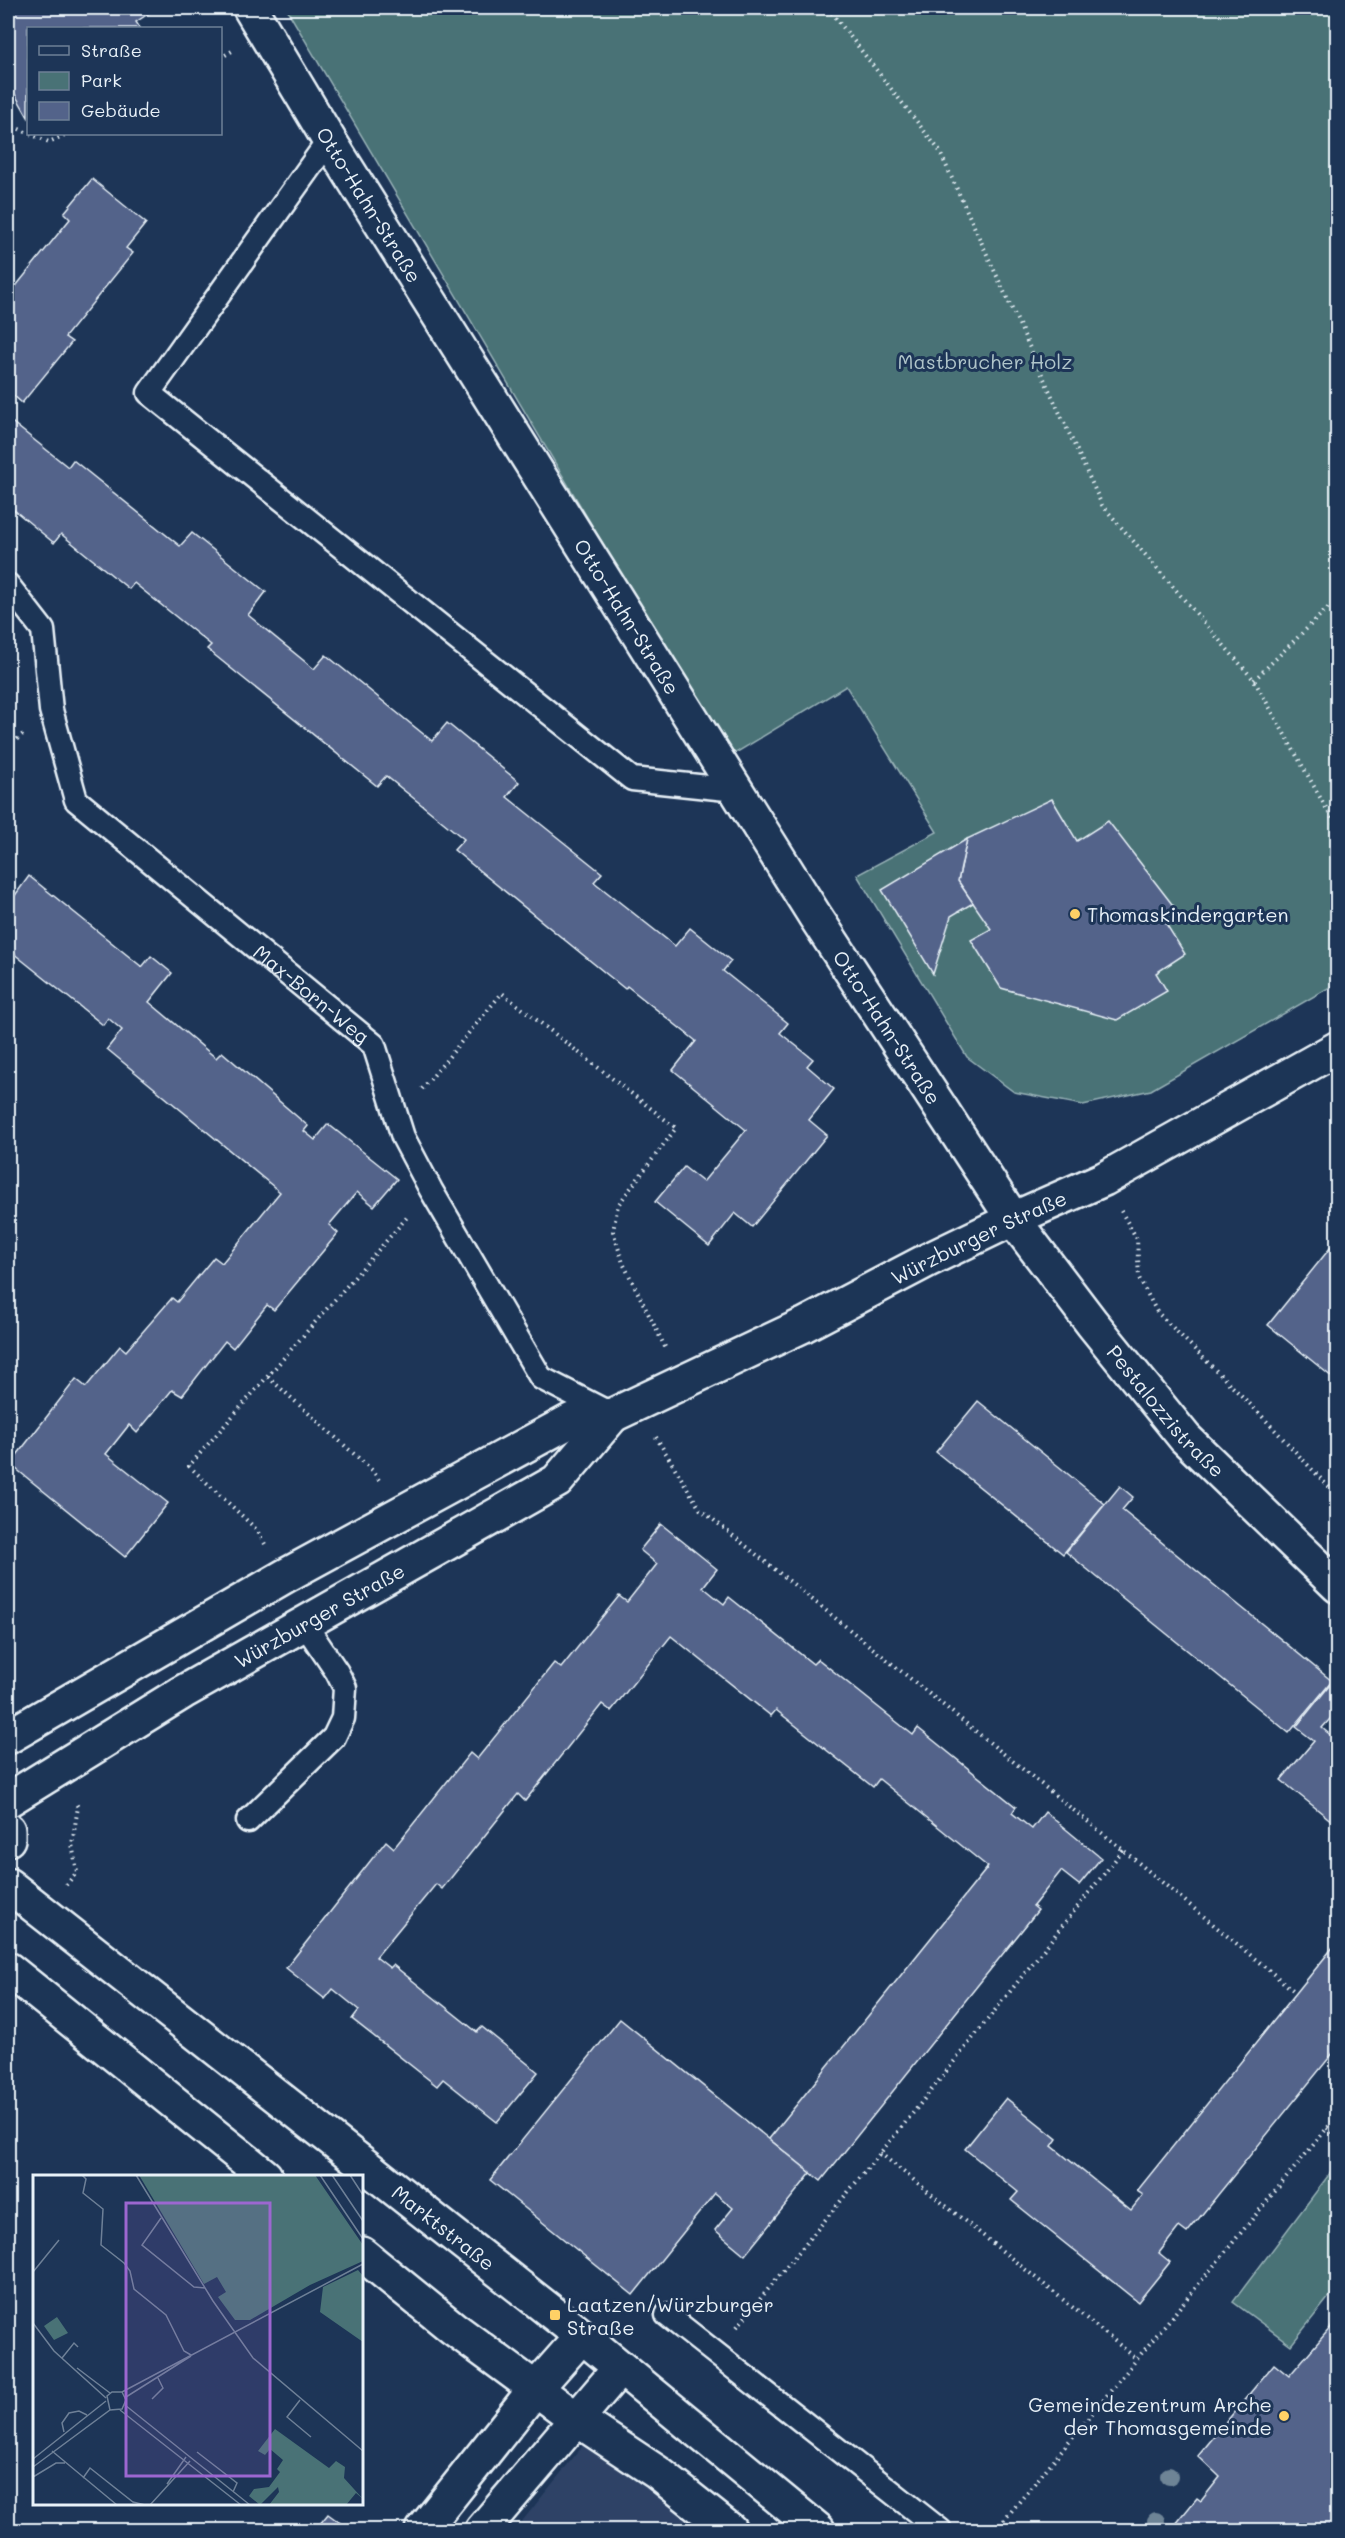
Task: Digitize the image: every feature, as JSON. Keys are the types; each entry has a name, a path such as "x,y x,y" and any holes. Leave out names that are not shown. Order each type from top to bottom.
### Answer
{"street":[{"name":"Otto-Hahn-Straße","path":"250,8 329,141 736,790 1013,1219"},
{"name":"Würzburger Straße","path":"8,1737 285,1576 572,1420 613,1415 804,1325 1013,1219 1104,1179 1338,1048"},
{"name":"Pestalozzistraße","path":"1013,1219 1092,1323 1185,1438 1338,1586"},
{"name":"Würzburger Straße","path":"8,1800 183,1692 557,1481 613,1415"},
{"path":"8,1830 8,1839"},
{"name":"Marktstraße","path":"8,1884 582,2336 818,2530"},
{"path":"8,1969 264,2175"},
{"path":"363,2255 453,2328 578,2420 658,2473 730,2530"},
{"path":"423,2530 536,2388 582,2336"},
{"path":"482,2530 620,2368"}],"lane":[{"path":"329,141 148,393 632,779 736,790"},
{"name":"Max-Born-Weg","path":"8,585 43,630 51,710 76,800 374,1045 404,1137 431,1190 541,1378 613,1415"},
{"path":"248,1821 334,1737 343,1718 345,1688 304,1623"},
{"path":"667,2315 802,2419 940,2530"}],"path":[{"path":"828,8 939,150 1102,505 1254,680 1338,829"},
{"path":"8,124 27,132"},
{"path":"33,135 49,142 66,135"},
{"path":"1254,680 1335,601 1338,593"},
{"path":"398,1117 502,993 676,1128 618,1205 613,1231 623,1263 682,1382"},
{"path":"1104,1179 1137,1239 1139,1278 1157,1312 1259,1413 1338,1497"},
{"path":"285,1576 256,1529 189,1466 431,1190"},
{"path":"268,1377 373,1471 399,1515"},
{"path":"613,1415 655,1436 700,1509 1123,1850 1294,1992"},
{"path":"715,2354 1123,1850"},
{"path":"996,2530 1338,2115"},
{"path":"1327,2128 1338,2136"},
{"path":"880,2153 1137,2359"}],"shaded area":[{"path":"594,2432 717,2530 515,2530"}],"green space":[{"name":"Mastbrucher Holz","path":"286,8 1337,8 1337,983 1151,1090 1083,1105 1014,1092 967,1057 857,875 937,832 846,686 729,757"},
{"path":"1337,2164 1337,2287 1291,2345 1233,2302"}],"building":[{"path":"8,8 155,8 136,22 139,27 27,27 27,115 8,82"},
{"path":"92,179 146,223 126,248 133,253 65,337 72,342 22,403 13,395 8,403 8,296 70,219 64,213"},
{"path":"8,419 68,467 73,460 180,546 192,533 266,592 248,615 314,669 326,655 432,741 447,723 519,782 507,797 602,873 594,882 675,946 690,928 731,961 723,971 788,1023 780,1033 813,1059 807,1066 834,1089 809,1120 827,1135 752,1227 735,1213 709,1246 655,1202 684,1167 703,1182 746,1130 673,1070 696,1041 627,986 625,989 454,850 464,839 386,776 377,786 207,649 211,645 134,583 129,589 61,534 54,543 8,505"},
{"name":"Thomaskindergarten","path":"1052,799 1077,841 1108,821 1175,908 1163,919 1185,954 1156,973 1167,991 1117,1020 1001,988 971,940 991,929 958,881 967,839"},
{"path":"967,839 958,881 973,903 951,916 933,974 882,890"},
{"path":"29,876 142,967 151,956 172,973 149,1002 216,1058 222,1052 308,1126 304,1131 315,1140 328,1124 397,1179 374,1206 357,1192 329,1225 338,1233 274,1310 267,1305 233,1348 225,1341 182,1396 172,1390 137,1433 129,1425 106,1454 168,1503 125,1557 10,1464 76,1379 86,1387 120,1346 126,1351 172,1298 177,1302 214,1257 222,1263 280,1192 107,1049 122,1030 108,1018 103,1025 8,949 8,905"},
{"path":"1335,1242 1338,1244 1338,1382 1268,1325"},
{"path":"978,1401 1105,1504 1063,1554 936,1452"},
{"path":"1120,1486 1133,1497 1122,1510 1332,1681 1289,1733 1066,1552"},
{"path":"661,1524 717,1569 703,1587 724,1604 729,1597 813,1664 818,1659 913,1735 918,1728 1016,1807 1012,1813 1032,1829 1045,1812 1101,1858 1079,1885 1061,1871 1033,1906 1038,1910 821,2181 769,2139 988,1867 879,1779 873,1787 776,1710 771,1716 671,1636 611,1711 602,1704 525,1801 518,1794 442,1889 436,1884 376,1957 390,1968 393,1965 477,2032 482,2027 538,2072 497,2122 443,2079 437,2086 352,2019 359,2010 333,1989 325,1999 286,1968 386,1841 394,1848 470,1753 477,1759 554,1663 561,1668 619,1596 627,1602 657,1564 640,1550"},
{"path":"1338,1675 1338,1710 1322,1728 1338,1741 1338,1826 1281,1780 1314,1741 1296,1727"},
{"path":"1338,1941 1338,2047 1187,2233 1179,2227 1159,2253 1170,2262 1138,2302 1011,2200 1018,2192 965,2149 1006,2098 1057,2139 1052,2146 1131,2210 1143,2195 1137,2191"},
{"path":"620,2019 811,2173 745,2255 715,2230 733,2208 715,2193 633,2295 490,2180"},
{"name":"Gemeindezentrum Arche der Thomasgemeinde","path":"1338,2319 1338,2530 1171,2530 1197,2498 1201,2501 1220,2477 1198,2456 1274,2364 1289,2376"},
{"path":"328,2514 350,2530 315,2530"}],"place":[{"name":"Thomaskindergarten","path":"1075,914"},
{"name":"Laatzen/Würzburger Straße","path":"555,2315"},
{"name":"Gemeindezentrum Arche der Thomasgemeinde","path":"1284,2416"}]}
